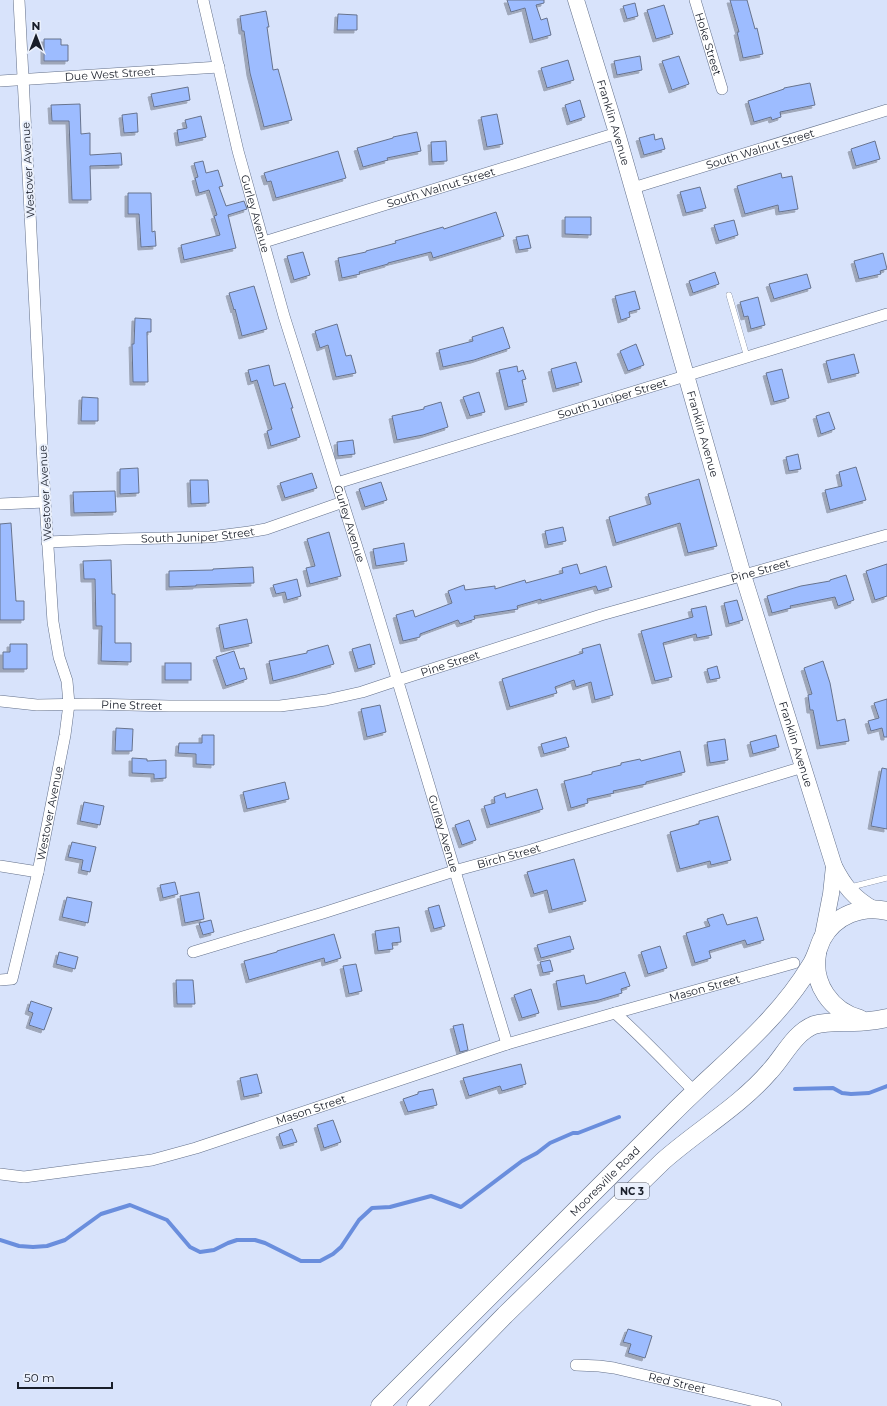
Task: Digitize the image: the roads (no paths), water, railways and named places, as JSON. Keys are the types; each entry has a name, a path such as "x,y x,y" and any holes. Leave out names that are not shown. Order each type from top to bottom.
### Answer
{"main road":[{"name":"Mooresville Road","path":"380,1406 694,1091 752,1038 774,1015 808,970 816,957 820,944 831,927 843,917 858,911 880,910"},
{"path":"820,944 816,960 817,973 819,981 827,997 835,1006 846,1014 862,1019 881,1019"},
{"name":"NC 3","path":"416,1406 505,1315 663,1161 678,1147 761,1081 804,1031 815,1025 821,1024 881,1019"}],"street":[{"name":"Westover Avenue","path":"0,980 12,979 38,872 65,735 69,704 67,681 59,657 53,622 47,542 19,0"},
{"name":"Gurley Avenue","path":"204,0 238,151 287,323 398,680 507,1044"},
{"name":"Franklin Avenue","path":"576,0 633,188 743,575 834,866 846,888 859,901 880,910"},
{"name":"Hoke Street","path":"694,0 722,89"},
{"name":"Due West Street","path":"0,81 219,67"},
{"name":"South Walnut Street","path":"633,188 887,110"},
{"name":"South Walnut Street","path":"264,242 617,133"},
{"name":"South Juniper Street","path":"337,483 887,314"},
{"path":"0,504 45,502"},
{"name":"South Juniper Street","path":"47,542 210,537 249,532 266,529 343,502"},
{"name":"Pine Street","path":"0,701 37,705 90,704 280,706 326,700 362,692 601,615 887,535"},
{"name":"Birch Street","path":"193,952 323,914 454,871 531,850 803,767"},
{"path":"0,866 38,872"},
{"name":"Franklin Avenue","path":"820,944 831,894 834,866"},
{"name":"Mason Street","path":"0,1174 24,1177 152,1160 196,1148 507,1044 794,963"},
{"path":"615,1014 643,1038 694,1091"},
{"name":"Red Street","path":"576,1365 614,1368 776,1406"}],"lane":[{"path":"729,295 747,357"},
{"path":"846,888 860,886 887,878"}],"waterway":[{"path":"795,1089 833,1088 842,1093 851,1094 869,1093 887,1086"},
{"path":"0,1240 19,1246 47,1246 65,1240 101,1214 130,1205 167,1220 190,1247 200,1252 214,1250 237,1240 255,1240 265,1243 301,1261 320,1261 333,1254 341,1247 359,1220 372,1208 390,1207 431,1196 461,1207 522,1161 537,1153 550,1143 573,1133 578,1133 619,1117"}]}
